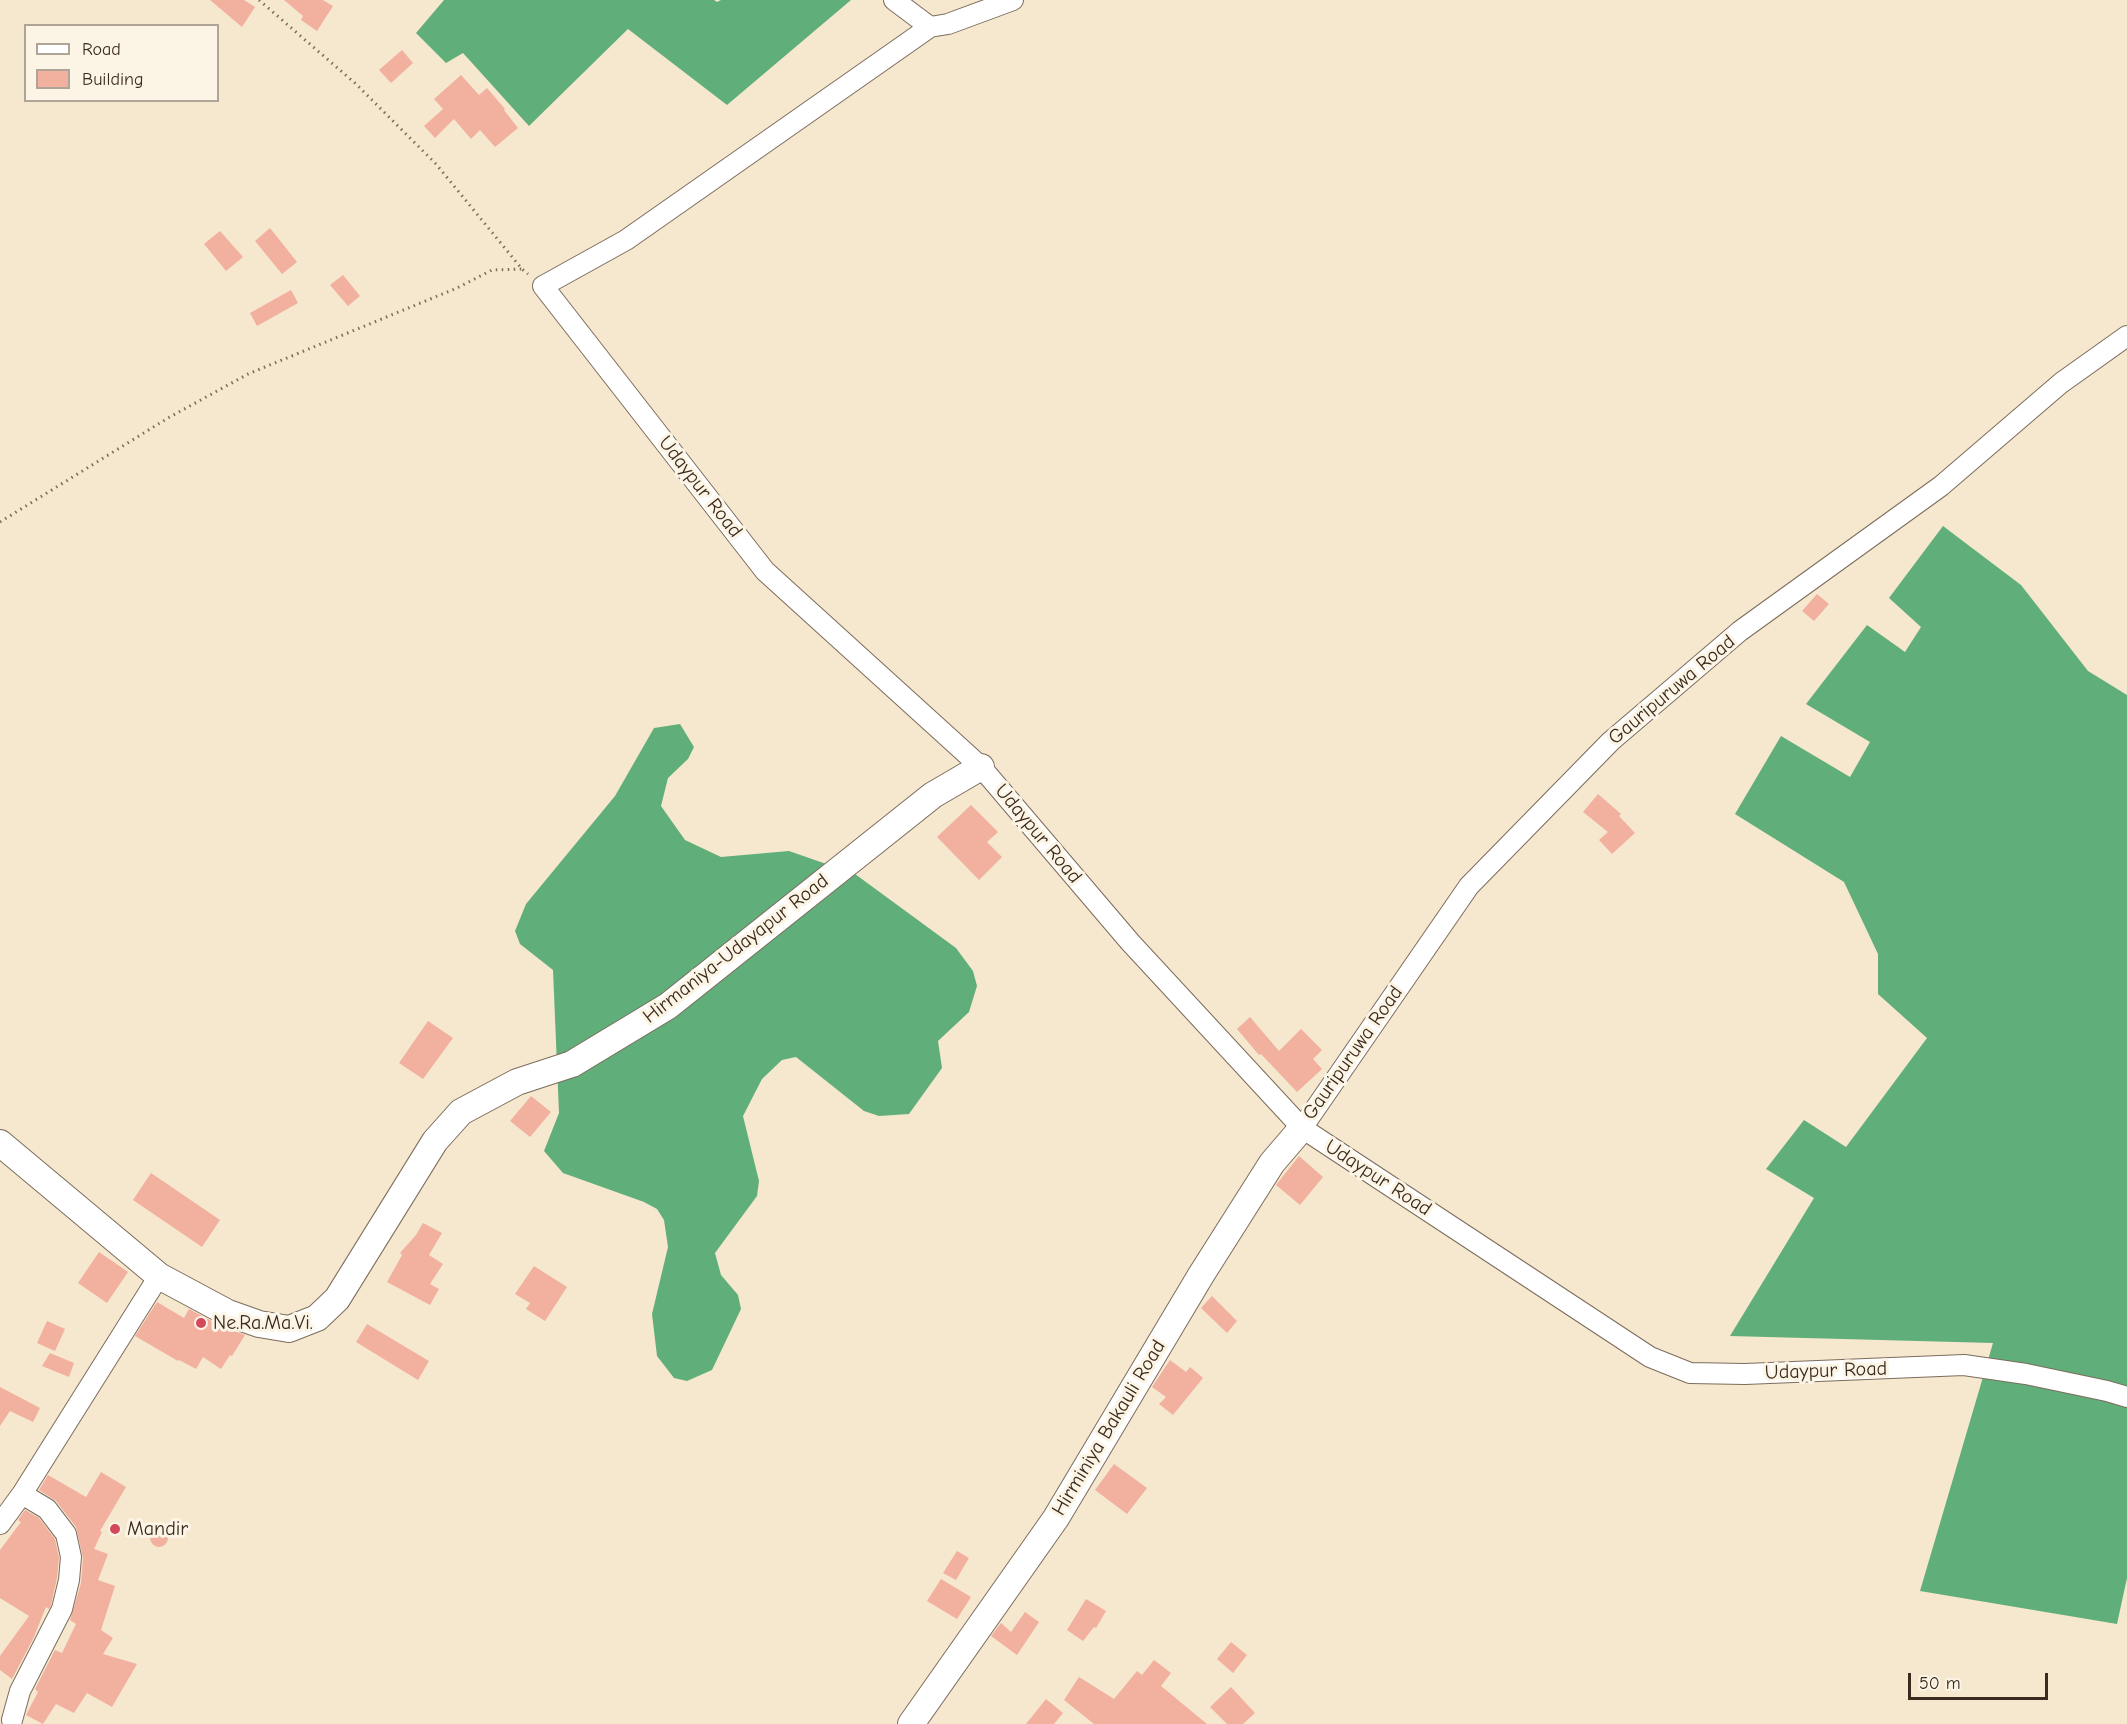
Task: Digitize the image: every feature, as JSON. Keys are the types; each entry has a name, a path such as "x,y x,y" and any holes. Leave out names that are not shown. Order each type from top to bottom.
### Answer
{"street":[{"path":"894,0 930,27"},
{"path":"543,286 626,240 930,27 948,24 1013,0"},
{"name":"Udaypur Road","path":"543,286 765,571 981,767 1130,942 1302,1128 1650,1357 1690,1373 1745,1374 1964,1365 2026,1374 2127,1397"},
{"name":"Gauripuruwa Road","path":"1302,1128 1469,886 1611,741 1740,631 1941,486 2061,383 2127,336"},
{"name":"Hirmaniya-Udayapur Road","path":"0,1143 159,1276 228,1313 259,1324 289,1329 317,1318 337,1299 435,1141 461,1112 517,1082 572,1064 668,1006 933,795 981,767"},
{"name":"Hirminiya Bakauli Road","path":"911,1724 1056,1518 1201,1275 1272,1163 1302,1128"},
{"path":"0,1524 22,1494 159,1276"},
{"path":"12,1720 20,1691 62,1609 69,1580 71,1557 66,1534 47,1509 22,1494"}],"path":[{"path":"259,0 356,84 436,164 522,269 543,286"},
{"path":"0,522 168,418 248,374 447,292 492,270 522,269"}],"green space":[{"path":"444,0 714,0 717,2 721,0 851,0 727,105 628,29 529,126 463,53 446,63 416,33"},
{"path":"1943,526 2021,585 2088,671 2127,695 2127,1578 2117,1624 1920,1591 1993,1343 1730,1336 1814,1198 1766,1169 1804,1120 1846,1147 1927,1038 1878,994 1878,954 1844,882 1735,814 1781,736 1850,777 1870,742 1806,704 1867,625 1905,652 1921,627 1889,598"},
{"path":"680,724 694,747 688,759 668,778 661,806 685,840 721,857 789,851 855,874 956,948 973,971 977,986 969,1012 938,1041 942,1068 909,1114 879,1116 864,1111 796,1057 782,1060 762,1079 743,1116 759,1181 757,1196 715,1253 721,1275 738,1295 741,1309 712,1370 687,1381 674,1378 657,1356 652,1314 668,1247 664,1220 657,1209 644,1202 563,1173 544,1151 559,1113 553,970 520,944 515,931 526,904 615,796 654,728"}],"building":[{"path":"210,0 244,0 255,7 242,27"},
{"path":"284,0 323,0 333,6 317,31 301,20 303,16"},
{"path":"402,50 413,63 391,83 379,70"},
{"path":"461,75 479,95 487,88 518,128 495,147 480,130 471,139 454,119 435,138 424,126 443,109 434,99"},
{"path":"270,228 297,262 282,274 255,241"},
{"path":"220,231 243,257 226,271 204,244"},
{"path":"343,275 360,296 348,306 330,285"},
{"path":"291,290 298,303 257,326 250,313"},
{"path":"1817,594 1829,604 1814,621 1802,611"},
{"path":"1598,794 1621,814 1619,816 1635,833 1612,854 1599,840 1608,832 1583,812"},
{"path":"971,805 998,832 987,842 1002,857 979,880 937,837"},
{"path":"1250,1017 1279,1051 1301,1029 1322,1050 1313,1059 1322,1069 1297,1092 1261,1054 1259,1055 1237,1029"},
{"path":"428,1021 453,1038 423,1079 399,1063"},
{"path":"531,1096 551,1112 530,1137 510,1121"},
{"path":"1299,1156 1323,1177 1300,1205 1276,1185"},
{"path":"151,1173 220,1220 202,1247 133,1200"},
{"path":"423,1223 442,1233 429,1255 443,1264 430,1284 439,1289 430,1305 387,1282 402,1255 400,1253"},
{"path":"99,1252 128,1272 107,1303 78,1283"},
{"path":"534,1266 567,1287 545,1321 526,1309 530,1303 515,1294"},
{"path":"1212,1296 1237,1321 1227,1333 1201,1308"},
{"path":"157,1302 184,1318 189,1309 221,1326 245,1335 221,1369 203,1357 196,1369 135,1336"},
{"path":"47,1321 65,1329 55,1351 37,1343"},
{"path":"367,1324 429,1361 418,1380 356,1342"},
{"path":"50,1353 74,1363 69,1377 42,1366"},
{"path":"1170,1360 1186,1372 1190,1367 1203,1378 1173,1415 1159,1404 1166,1397 1152,1387"},
{"path":"0,1387 40,1408 33,1422 10,1411 0,1426"},
{"path":"1114,1464 1147,1488 1127,1514 1095,1490"},
{"path":"101,1472 126,1487 100,1531 102,1532 94,1549 108,1554 98,1580 115,1586 101,1630 113,1638 103,1654 137,1664 112,1707 87,1693 74,1713 56,1704 43,1724 26,1715 38,1692 35,1689 55,1650 62,1653 76,1624 70,1620 81,1583 83,1558 76,1527 56,1501 39,1490 48,1475 86,1497"},
{"path":"25,1510 39,1518 55,1539 59,1558 51,1605 49,1609 46,1607 33,1639 12,1679 0,1670 0,1656 29,1616 0,1598 0,1550 21,1522 18,1520"},
{"path":"159,1529 165,1532 168,1538 165,1544 159,1547 153,1544 150,1538 153,1532"},
{"path":"957,1551 969,1558 956,1580 943,1573"},
{"path":"941,1579 971,1597 957,1619 927,1601"},
{"path":"1086,1599 1106,1611 1096,1628 1094,1627 1083,1641 1067,1630"},
{"path":"1025,1612 1039,1622 1017,1655 991,1636 1001,1623 1011,1632"},
{"path":"1231,1642 1247,1655 1233,1673 1217,1659"},
{"path":"1154,1660 1171,1673 1161,1686 1207,1724 1094,1724 1064,1700 1079,1677 1114,1699 1137,1671 1142,1675"},
{"path":"1231,1687 1255,1713 1243,1724 1227,1724 1210,1707"},
{"path":"1046,1699 1063,1713 1054,1724 1026,1724"}],"place":[{"name":"Ne.Ra.Ma.Vi.","path":"201,1323"},
{"name":"Mandir","path":"115,1529"}]}
